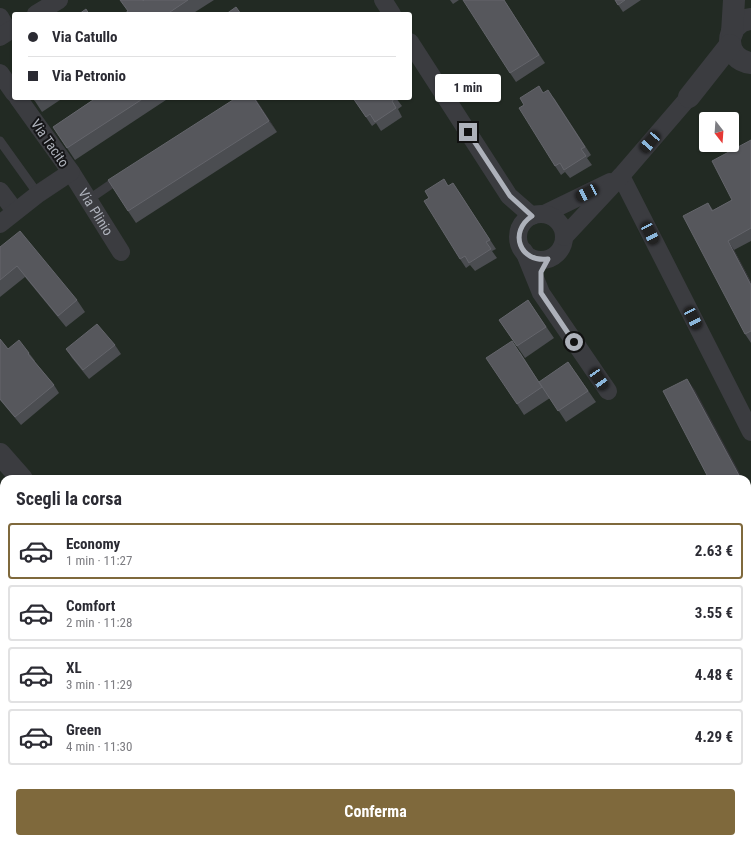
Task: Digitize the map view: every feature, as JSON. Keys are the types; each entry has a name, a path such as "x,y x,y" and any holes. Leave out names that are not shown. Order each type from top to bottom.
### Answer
{"street":[{"path":"39,12 59,0"},
{"path":"383,0 391,12"},
{"path":"734,0 743,55"},
{"path":"743,55 735,27 740,22 751,19"},
{"path":"412,45 510,196 521,243 541,293 608,391"},
{"path":"564,237 621,176 689,97 743,55"},
{"path":"0,73 12,90"},
{"name":"Via Tacito","path":"0,224 38,194 71,172 19,100"},
{"name":"Via Plinio","path":"71,172 122,252"},
{"path":"548,259 535,259 521,243 523,224 538,215 621,176"},
{"path":"621,176 751,432"},
{"path":"0,191 15,211"},
{"path":"510,196 538,215 551,216 561,224 564,237 563,244 560,250 548,259 541,272 541,293"},
{"path":"0,454 18,475"}],"lane":[{"path":"0,141 38,194"},
{"path":"88,200 128,173"}],"shaded area":[{"path":"0,0 751,0 751,475 0,475"}],"building":[{"path":"120,0 188,0 170,12 127,12 128,11"},
{"path":"463,0 504,0 539,55 510,73"},
{"path":"615,0 625,0 618,5"},
{"path":"236,7 240,12 229,12"},
{"path":"539,86 543,93 548,90 585,147 581,149 586,156 564,170 560,163 555,166 519,108 524,105 520,98"},
{"path":"93,100 141,100 67,148 53,127"},
{"path":"233,100 255,100 269,121 128,211 108,180"},
{"path":"354,100 393,100 392,101 396,108 375,122 370,114 366,117"},
{"path":"751,140 751,228 728,241 751,285 751,331 745,334 683,216 708,203 712,211 732,200 712,161 729,152 739,152 739,146"},
{"path":"444,179 448,186 453,183 490,240 486,242 491,249 469,263 465,256 460,259 424,201 429,198 425,191"},
{"path":"20,231 77,300 58,316 17,266 0,280 0,247"},
{"path":"528,300 546,327 517,346 499,320"},
{"path":"97,324 115,345 83,370 66,349"},
{"path":"0,339 8,349 19,340 29,353 28,354 54,385 15,417 0,399"},
{"path":"512,341 542,387 517,404 486,358"},
{"path":"568,362 588,391 558,411 539,382"},
{"path":"687,379 739,475 707,475 663,391"}],"route":[{"path":"468,132 510,196 532,216 527,219 520,229 519,241 524,251 529,256 535,259 548,259 541,272 541,293 574,342"}]}
